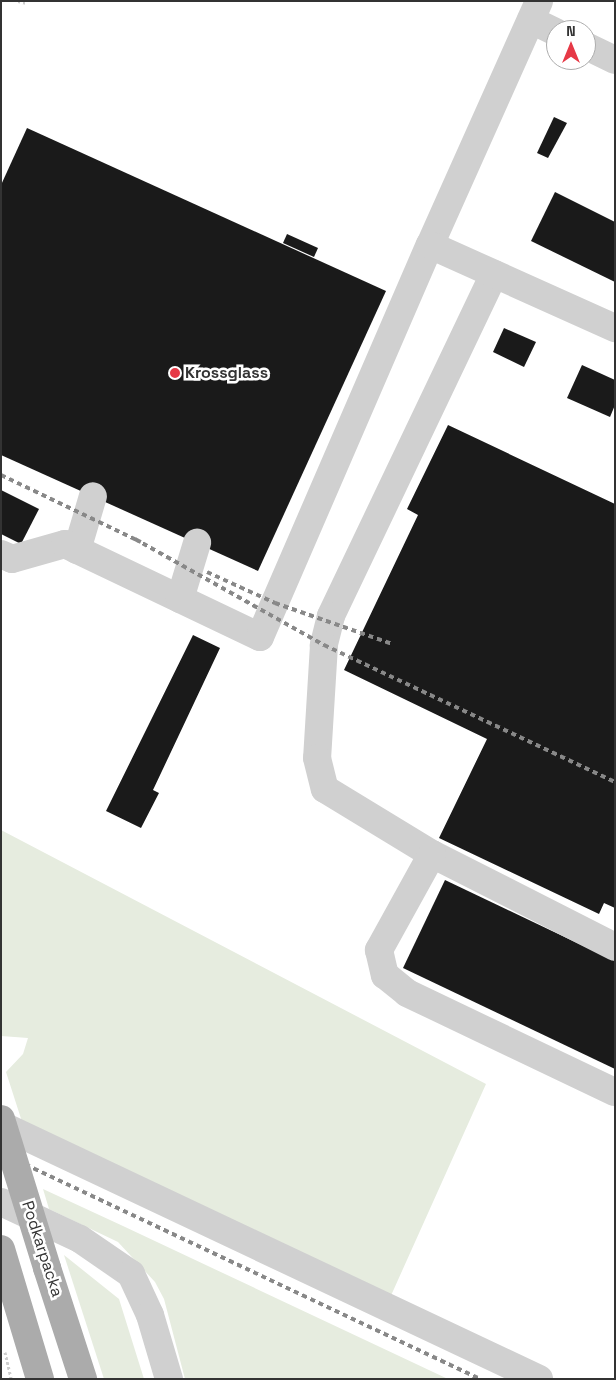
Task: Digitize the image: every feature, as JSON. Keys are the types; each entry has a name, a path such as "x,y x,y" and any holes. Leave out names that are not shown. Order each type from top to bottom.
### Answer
{"main road":[{"name":"Podkarpacka","path":"1,1119 84,1379"},
{"path":"1,1249 12,1280 40,1379"}],"street":[{"path":"1,554 12,559 65,544 260,637 497,89 535,11 546,22"},
{"path":"596,51 615,60"},
{"path":"430,245 615,328"},
{"path":"494,274 331,616 324,645 317,758 325,789 432,854 615,947"},
{"path":"77,550 93,496"},
{"path":"180,599 196,543"},
{"path":"432,854 378,950 385,975 407,993 615,1092"},
{"path":"1,1125 538,1379"},
{"path":"1,1202 80,1239 131,1274 150,1315 169,1379"}],"path":[{"path":"18,1 27,3"},
{"path":"3,1345 11,1379"}],"shaded area":[{"path":"1,830 486,1084 389,1300 24,1128 6,1072 23,1054 28,1038 1,1036"},
{"path":"43,1189 448,1379 185,1379 164,1299 155,1282 118,1242 49,1209"},
{"path":"64,1255 119,1299 144,1379 104,1379"}],"building":[{"path":"554,117 567,123 548,158 537,153"},
{"name":"Krossglass","path":"27,128 386,291 258,571 1,455 1,185"},
{"path":"555,192 615,222 615,282 531,241"},
{"path":"287,234 318,248 314,257 283,243"},
{"path":"504,328 536,342 524,367 493,352"},
{"path":"582,365 615,380 615,405 610,417 567,398"},
{"path":"448,425 615,504 615,908 604,903 599,914 439,838 487,739 344,670 418,515 407,509"},
{"path":"1,490 39,509 21,544 1,534"},
{"path":"193,635 220,648 153,790 159,793 141,828 106,811"},
{"path":"445,880 615,961 615,1069 403,968"}],"railway":[{"path":"1,475 141,542"},
{"path":"135,539 324,645 615,782"},
{"path":"207,572 275,603 392,644"},
{"path":"1,1153 480,1379"}],"place":[{"name":"Krossglass","path":"175,373"}]}
